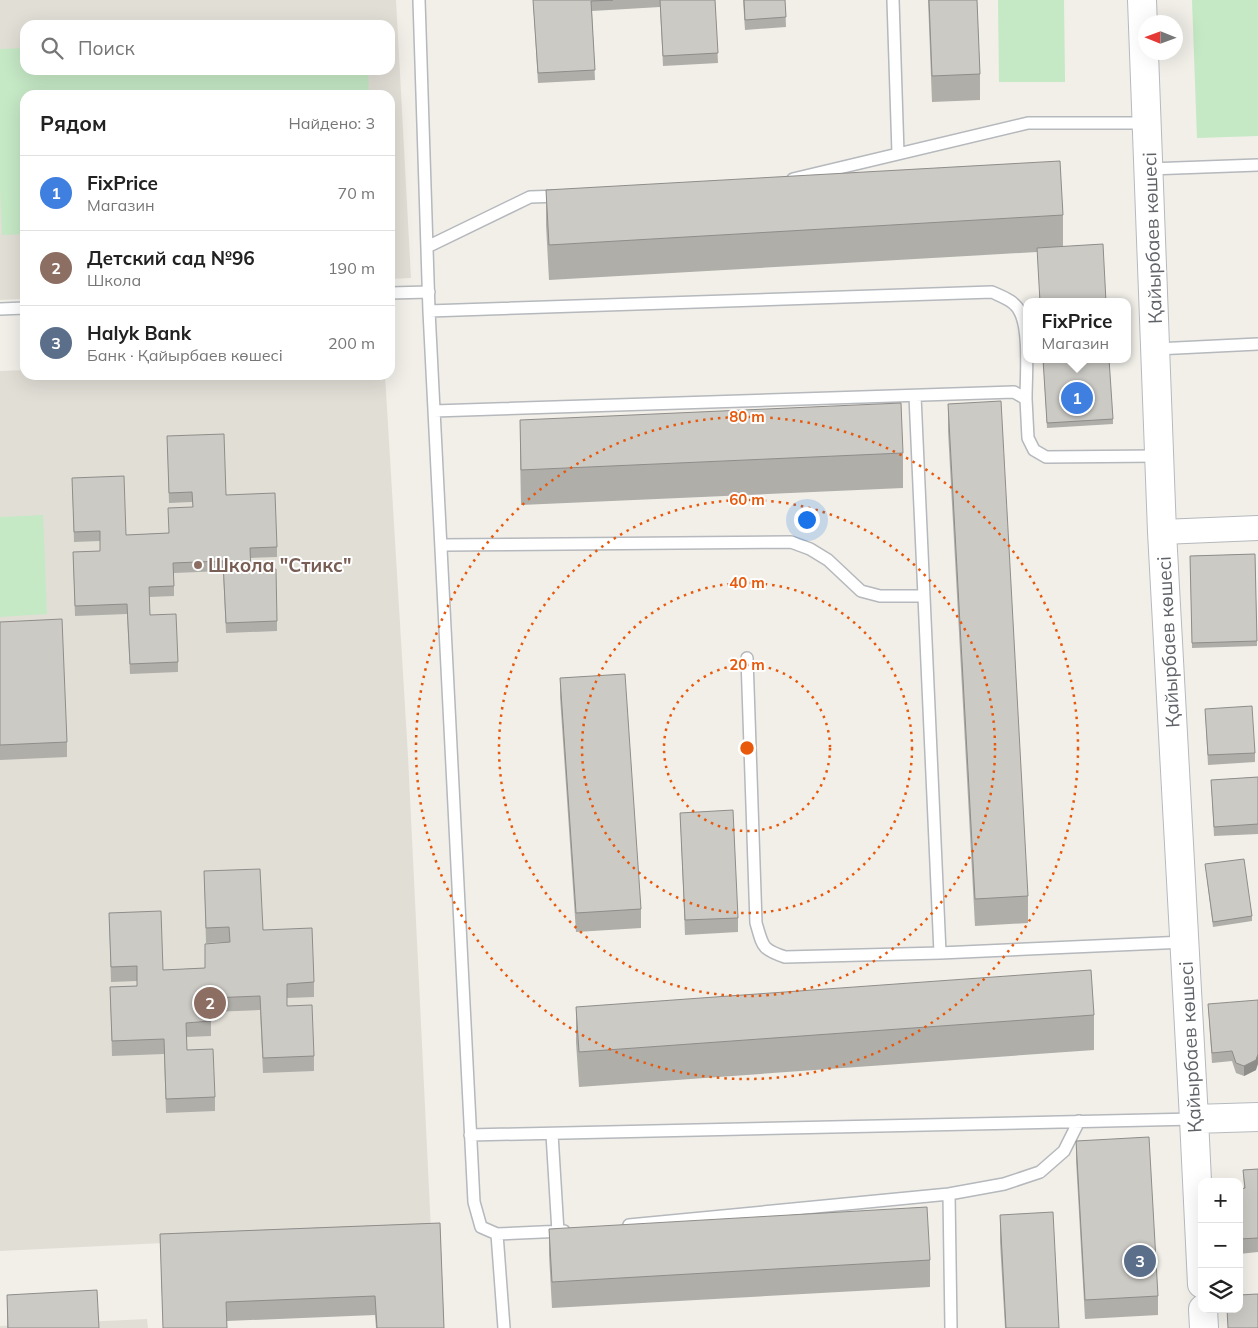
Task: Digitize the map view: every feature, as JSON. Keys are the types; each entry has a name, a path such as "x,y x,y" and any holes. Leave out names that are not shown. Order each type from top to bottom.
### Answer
{"street":[{"name":"Қайырбаев көшесі","path":"1142,0 1150,169 1162,532 1201,1268"},
{"path":"1162,532 1258,528"},
{"path":"1194,1120 1258,1117"},
{"path":"1203,1313 1204,1328"}],"lane":[{"path":"419,0 429,311 474,1202 481,1227 497,1234 577,1230"},
{"path":"894,0 898,153"},
{"path":"780,182 1028,123 1148,123"},
{"path":"1150,169 1258,165"},
{"path":"427,247 530,197 577,196"},
{"path":"395,293 429,292"},
{"path":"429,311 992,292 1009,299 1020,311 1023,320"},
{"path":"0,309 20,308"},
{"path":"1156,349 1258,344"},
{"path":"1026,363 1028,438 1034,450 1046,457 1159,456"},
{"path":"434,411 1014,392 1026,399"},
{"path":"915,396 940,953"},
{"path":"441,546 791,542 810,548 828,560 861,591 880,596 924,596"},
{"path":"747,658 756,923 763,946 771,952 785,957 940,953 1185,942"},
{"path":"470,1135 1194,1120"},
{"path":"616,1226 949,1194 1004,1184 1040,1172 1064,1151 1079,1121"},
{"path":"552,1134 558,1232"},
{"path":"949,1194 951,1328"},
{"path":"497,1234 504,1328"}],"shaded area":[{"path":"0,0 396,0 411,278 395,279 395,90 20,90 20,299 0,300"},
{"path":"20,370 20,380 385,380 408,756 431,1230 0,1251 0,371"},
{"path":"147,1319 148,1328 0,1328 0,1326"}],"green space":[{"path":"998,0 1064,0 1065,82 999,82"},
{"path":"1192,0 1258,0 1258,136 1197,138"},
{"path":"20,48 20,75 368,75 369,90 20,90 20,234 2,235 0,49"},
{"path":"43,515 47,614 0,617 0,517"}],"building":[{"path":"533,0 613,0 591,1 595,70 538,73"},
{"path":"660,0 715,0 718,53 663,56"},
{"path":"744,0 785,0 786,17 745,20"},
{"path":"929,0 977,0 980,74 932,76"},
{"path":"1060,161 1063,215 549,245 546,190"},
{"path":"1103,244 1106,298 1040,298 1037,248"},
{"path":"1043,363 1109,363 1113,419 1047,423"},
{"path":"1001,401 1028,896 975,899 948,404"},
{"path":"901,403 903,453 521,470 520,420"},
{"path":"224,434 226,495 275,493 277,547 250,548 251,571 276,569 277,621 226,623 223,561 173,563 174,586 149,587 150,615 176,614 178,662 130,664 127,604 75,606 73,552 100,551 100,531 74,532 72,478 124,476 126,535 169,533 168,508 193,507 192,492 169,493 167,436"},
{"path":"1255,554 1257,641 1192,643 1190,556"},
{"path":"62,619 67,742 0,745 0,622"},
{"path":"625,674 641,909 576,913 560,678"},
{"path":"1252,706 1255,753 1208,755 1205,709"},
{"path":"1258,777 1258,824 1214,827 1211,780"},
{"path":"733,810 738,918 685,920 680,813"},
{"path":"1244,859 1252,916 1213,922 1205,864"},
{"path":"260,869 263,930 312,928 314,982 287,984 287,1006 312,1005 314,1056 263,1058 260,996 210,998 211,1021 186,1023 187,1050 213,1049 215,1097 166,1099 164,1039 112,1041 110,987 137,986 137,966 111,967 109,913 161,911 163,970 205,968 205,944 230,942 229,927 206,928 204,871"},
{"path":"1091,970 1094,1015 579,1052 576,1007"},
{"path":"1258,1000 1258,1054 1256,1060 1244,1066 1236,1063 1232,1051 1212,1053 1208,1004"},
{"path":"1149,1137 1158,1296 1085,1300 1076,1141"},
{"path":"1258,1169 1258,1238 1243,1239 1243,1188 1245,1188 1243,1170"},
{"path":"927,1207 930,1260 552,1282 549,1229"},
{"path":"1053,1212 1059,1328 1006,1328 1000,1215"},
{"path":"440,1223 444,1328 377,1328 375,1296 226,1302 227,1328 163,1328 160,1234"},
{"path":"97,1290 99,1328 8,1328 7,1295"},
{"path":"1258,1294 1258,1328 1228,1328 1227,1313 1243,1313 1243,1295"}],"place":[{"name":"FixPrice","path":"1077,398"},
{"name":"Школа \"Стикс\"","path":"198,565"},
{"name":"Детский сад №96","path":"210,1003"},
{"name":"Halyk Bank","path":"1140,1261"}]}
